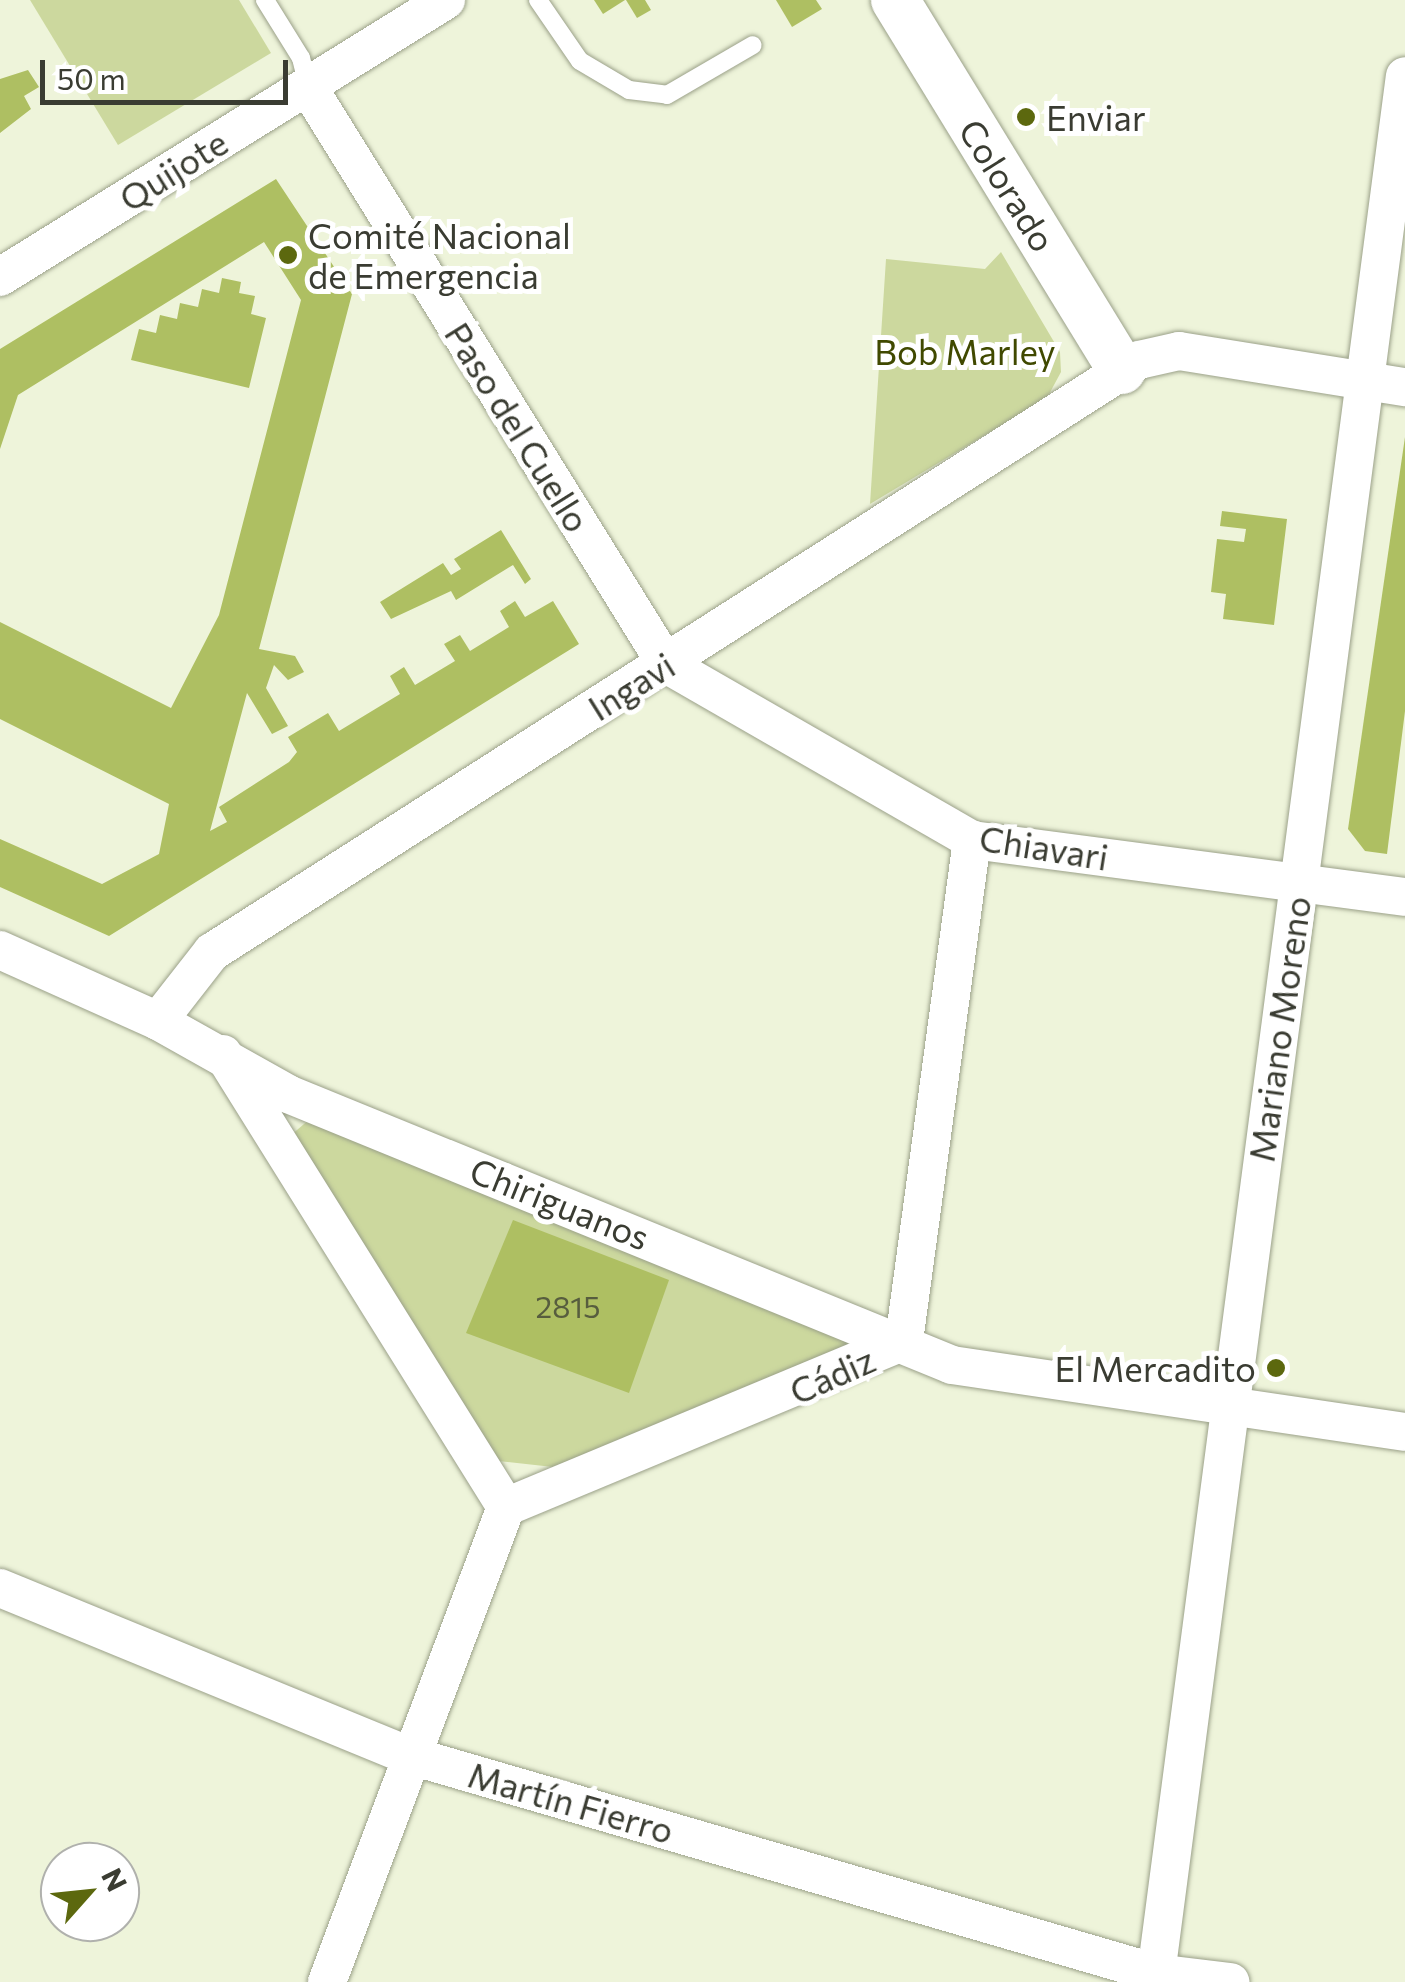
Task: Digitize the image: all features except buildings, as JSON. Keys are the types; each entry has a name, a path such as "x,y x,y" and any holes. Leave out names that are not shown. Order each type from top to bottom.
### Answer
{"street":[{"name":"Quijote","path":"0,277 446,0"},
{"name":"Colorado","path":"895,0 1122,370"},
{"name":"Mariano Moreno","path":"1156,1977 1226,1410 1300,884 1405,76"},
{"name":"Paso del Cuello","path":"308,87 666,664"},
{"name":"Ingavi","path":"158,1021 212,952 1122,370 1180,351 1405,387"},
{"name":"Chiavari","path":"666,664 972,840 1405,897"},
{"path":"904,1341 972,840"},
{"name":"Chiriguanos","path":"0,950 158,1021 223,1054 288,1094 904,1341"},
{"path":"223,1054 506,1507 408,1755 327,1982"},
{"name":"Cádiz","path":"506,1507 904,1341 952,1365 1226,1410 1405,1432"},
{"name":"Martín Fierro","path":"0,1588 408,1755 1156,1977 1230,1982"}],"lane":[{"path":"264,0 301,58 308,87"},
{"path":"538,0 580,61 630,90 667,94 752,45"}],"green space":[{"path":"30,0 239,0 271,53 118,145"},
{"name":"Bob Marley","path":"1001,252 1060,352 1061,372 1047,398 870,504 886,259 985,269"},
{"path":"311,1118 853,1338 847,1353 553,1467 498,1461 290,1136"}],"place":[{"name":"Enviar","path":"1026,117"},
{"name":"Comité Nacional de Emergencia","path":"288,255"},
{"name":"El Mercadito","path":"1276,1368"}]}
